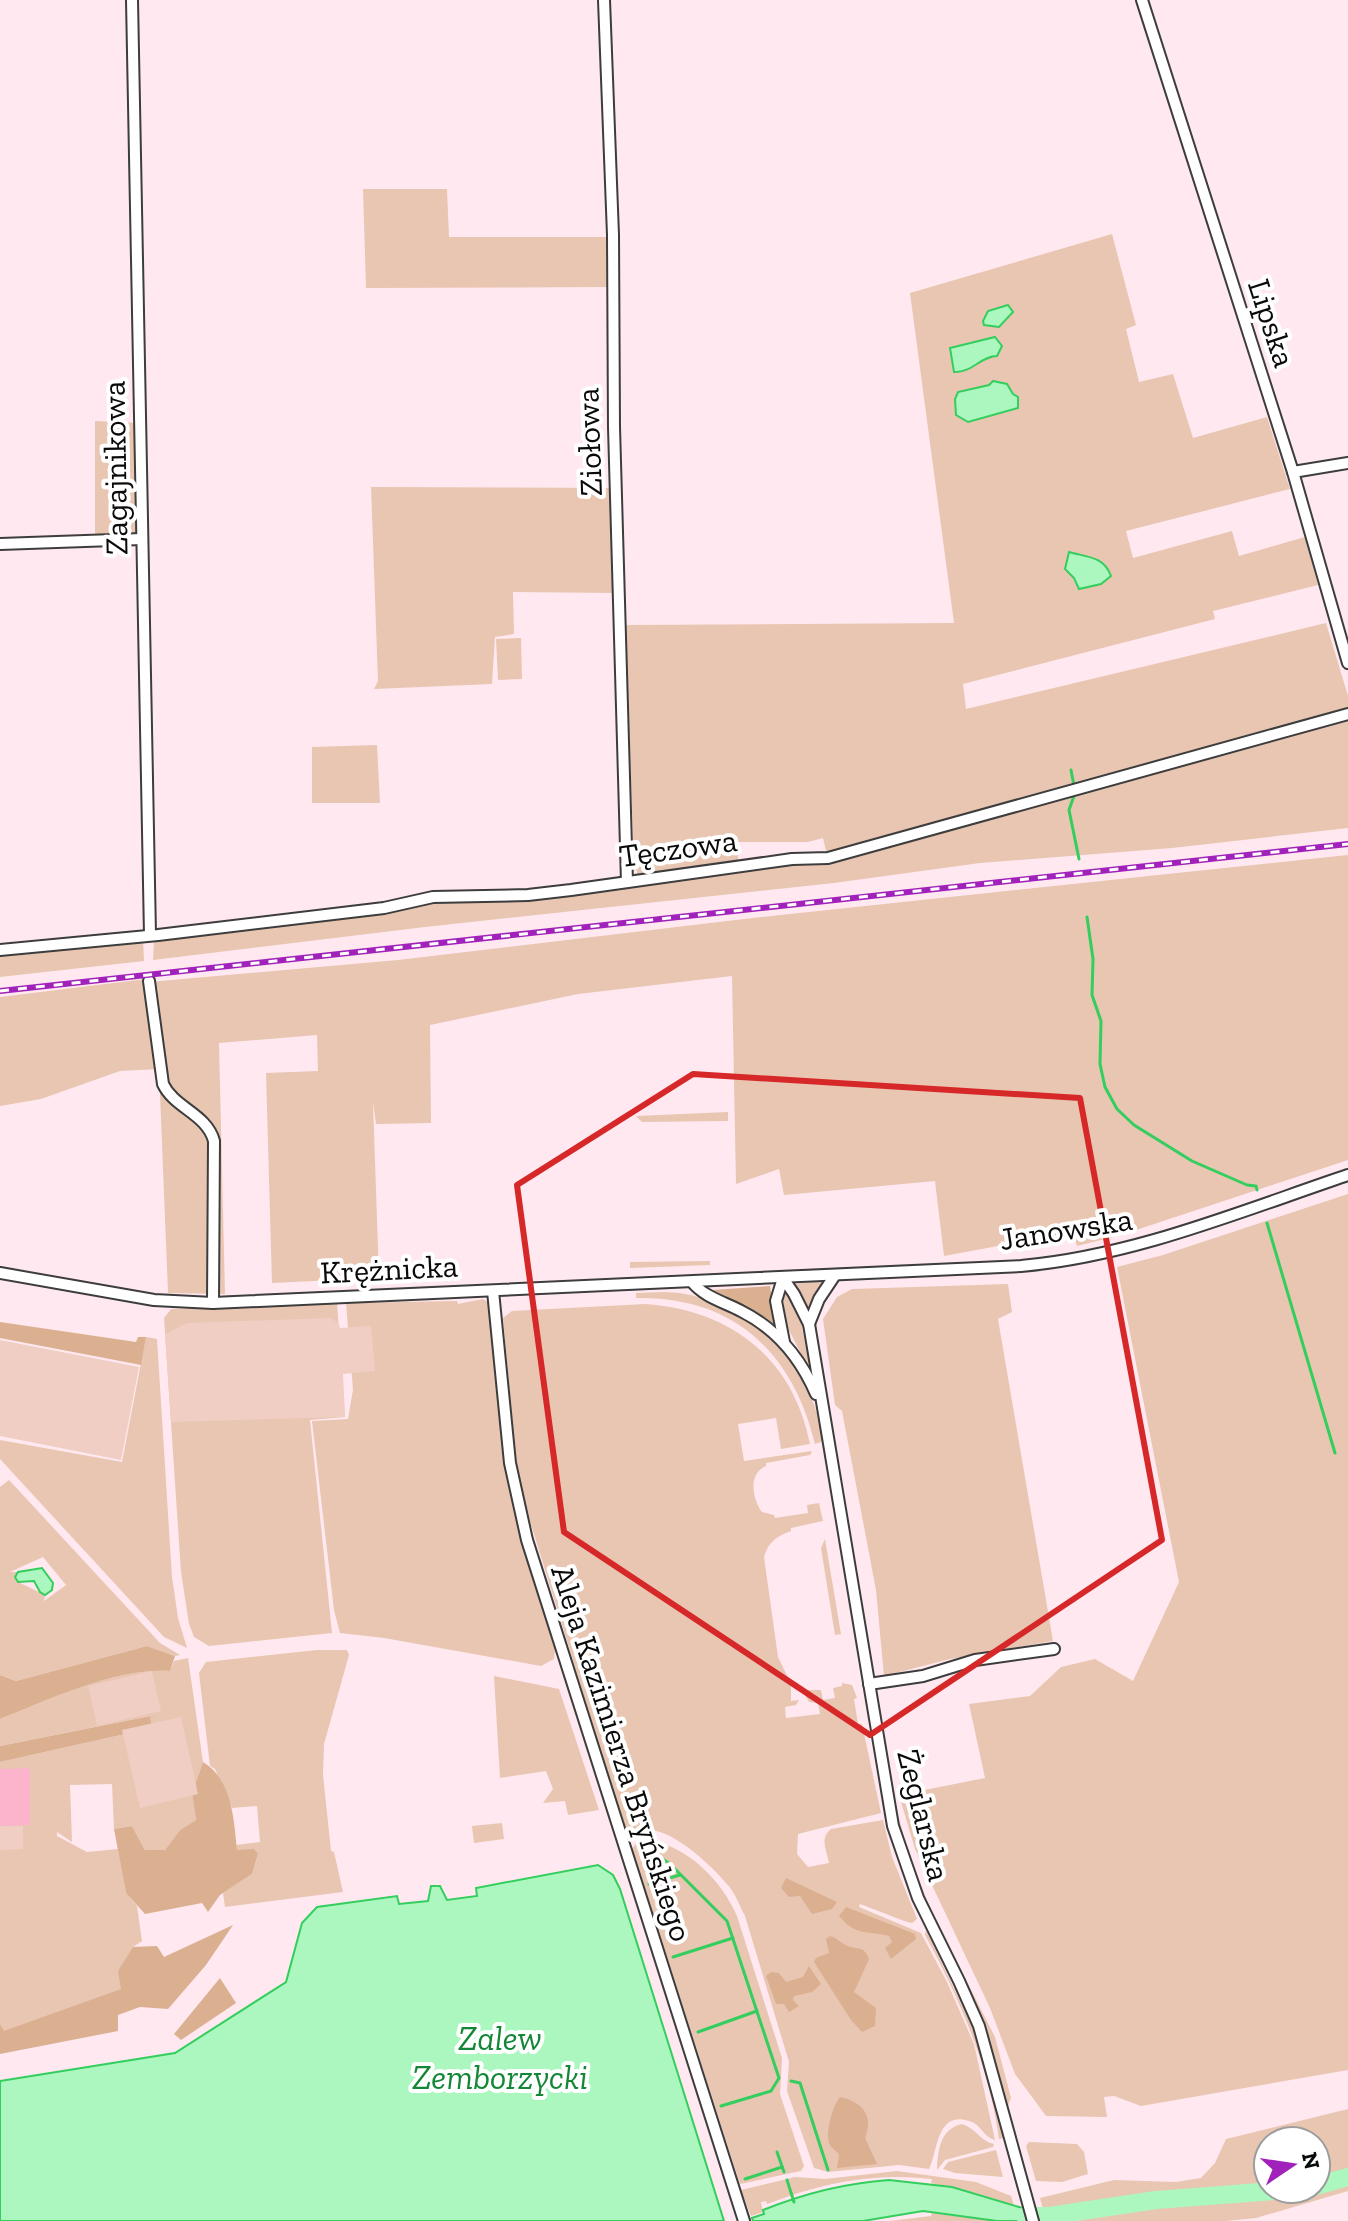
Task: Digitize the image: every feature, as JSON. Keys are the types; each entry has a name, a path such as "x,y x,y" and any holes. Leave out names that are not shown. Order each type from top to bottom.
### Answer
{"street":[{"name":"Zagajnikowa","path":"132,0 150,935"},
{"name":"Ziołowa","path":"604,0 613,235 614,427 624,685 627,882"},
{"name":"Lipska","path":"1142,0 1293,472 1348,663"},
{"path":"1293,472 1348,463"},
{"path":"0,544 142,539"},
{"name":"Tęczowa","path":"0,950 384,908 433,897 528,895 792,859 828,858 1348,714"},
{"path":"149,981 163,1084 168,1095 211,1130 214,1141 213,1303"},
{"name":"Janowska","path":"783,1278 1021,1266 1085,1258 1135,1246 1348,1175"},
{"name":"Krężnicka","path":"0,1273 154,1300 213,1303 783,1278"},
{"path":"809,1324 819,1299 835,1275"},
{"name":"Żeglarska","path":"783,1278 809,1324 888,1801 903,1859 920,1903 979,2026 1033,2221"},
{"name":"Żeglarska","path":"783,1278 776,1301 784,1342"},
{"name":"Żeglarska","path":"692,1282 699,1291 760,1322 784,1342 801,1364 821,1407"},
{"name":"Aleja Kazimierza Bryńskiego","path":"493,1291 510,1463 520,1513 743,2216"},
{"path":"869,1684 923,1676 975,1660 1054,1649"}],"highlighted area":[{"path":"693,1074 1080,1098 1162,1540 870,1735 564,1532 517,1185"}],"shaded area":[{"path":"363,189 447,189 449,237 610,237 609,287 366,288"},
{"path":"1112,234 1136,325 1126,329 1139,382 1173,374 1193,438 1267,417 1290,489 1126,531 1133,558 1232,531 1239,556 1305,537 1318,585 1213,611 1215,619 963,684 966,709 1326,623 1348,696 1348,828 1172,848 980,863 834,883 153,960 154,938 434,900 529,897 828,860 823,838 808,842 738,842 738,863 638,876 634,861 625,625 954,623 910,293"},
{"path":"95,421 138,423 139,530 133,535 95,538"},
{"path":"371,487 614,488 618,593 513,592 514,634 495,637 492,684 374,689 378,681"},
{"path":"521,638 522,679 498,680 496,639"},
{"path":"377,745 380,803 312,803 312,747"},
{"path":"1348,855 1348,1160 1121,1235 1077,1246 1073,1232 944,1256 935,1181 784,1195 779,1169 736,1184 732,976 578,994 430,1025 431,1123 376,1124 373,1102 379,1278 272,1283 266,1073 318,1071 317,1035 219,1043 225,1294 168,1293 159,1069 120,1071 41,1099 0,1106 0,997 146,979 149,982 398,960 761,917"},
{"path":"143,939 144,961 0,977 0,954"},
{"path":"728,1112 728,1121 642,1122 636,1116"},
{"path":"1348,1194 1348,2070 1141,2106 1114,2096 1104,2097 1107,2117 1046,2116 1015,2074 990,2008 915,1849 899,1795 985,1778 969,1704 1030,1696 1061,1667 1095,1659 1133,1681 1179,1582 1117,1267 1163,1255"},
{"path":"710,1261 710,1265 630,1268 630,1262"},
{"path":"821,1281 823,1286 808,1313 795,1284"},
{"path":"1008,1284 1012,1312 998,1319 1053,1641 950,1659 884,1676 876,1590 842,1411 835,1405 823,1319 837,1297 852,1289"},
{"path":"770,1286 777,1332 753,1312 712,1290"},
{"path":"666,1292 712,1301 753,1324 771,1340 787,1357 811,1397 823,1440 815,1444 792,1383 775,1357 754,1336 730,1319 702,1307 671,1300 636,1298 636,1293"},
{"path":"788,1292 798,1308 809,1363 804,1363 785,1321 783,1293"},
{"path":"483,1299 489,1303 506,1463 523,1540 555,1650 554,1659 541,1666 340,1633 334,1610 312,1421 348,1419 353,1390 346,1303 457,1301 458,1304"},
{"path":"337,1303 345,1417 310,1420 332,1633 209,1646 194,1637 189,1624 181,1572 164,1318 171,1309"},
{"path":"645,1304 705,1316 731,1328 773,1363 802,1414 810,1444 781,1449 776,1418 738,1424 744,1461 812,1451 810,1455 766,1463 754,1480 756,1500 762,1512 775,1518 808,1513 807,1505 819,1503 823,1521 791,1528 791,1531 777,1537 764,1557 778,1657 791,1684 791,1701 799,1700 796,1705 785,1707 786,1718 820,1714 818,1703 809,1702 806,1690 821,1690 823,1700 835,1698 833,1688 842,1686 842,1683 852,1685 857,1698 854,1699 858,1724 862,1724 881,1813 798,1834 797,1854 808,1867 829,1863 825,1836 831,1829 883,1820 892,1857 917,1919 907,1922 860,1904 859,1907 921,1933 974,2044 995,2140 969,2121 950,2121 940,2134 929,2169 899,2165 828,2172 814,2168 787,2091 789,2062 745,1916 734,1894 712,1868 674,1838 656,1831 626,1832 525,1505 515,1454 503,1318 512,1311"},
{"path":"331,1318 340,1328 371,1326 375,1371 343,1374 345,1417 171,1422 165,1334 187,1323"},
{"path":"0,1322 136,1342 138,1337 146,1337 141,1365 0,1338"},
{"path":"146,1337 157,1339 172,1577 178,1618 187,1648 164,1637 0,1459 0,1440 122,1462"},
{"path":"0,1340 139,1367 121,1460 0,1436"},
{"path":"9,1480 160,1643 180,1655 147,1646 16,1681 0,1675 0,1487","holes":["43,1557 66,1585 44,1601 45,1595 18,1582 15,1577 18,1572 10,1572"]},
{"path":"825,1539 841,1634 835,1635 821,1548"},
{"path":"147,1646 175,1656 170,1671 127,1674 105,1680 0,1719 0,1675 16,1681"},
{"path":"317,1650 347,1650 349,1655 324,1744 323,1775 331,1851 334,1852 343,1892 225,1907 223,1893 252,1874 258,1854 237,1851 236,1845 260,1842 257,1806 232,1808 215,1769 210,1766 199,1673 206,1662"},
{"path":"188,1658 203,1762 192,1793 196,1820 180,1830 165,1850 145,1850 132,1826 114,1829 112,1784 70,1785 72,1842 57,1832 57,1836 87,1852 118,1849 126,1893 137,1906 142,1941 133,1947 122,1989 4,2032 0,2024 0,1762 152,1728 149,1716 0,1746 0,1719 105,1680 127,1674 170,1671 174,1661"},
{"path":"152,1671 161,1711 97,1726 88,1686"},
{"path":"494,1676 559,1689 599,1810 568,1815 565,1801 543,1803 553,1789 546,1771 500,1778"},
{"path":"875,1687 897,1812 908,1851 931,1911 995,2037 1011,2098 1008,2106 980,2014 932,1917 907,1854 894,1806"},
{"path":"150,1716 152,1728 0,1762 0,1746"},
{"path":"181,1717 198,1794 140,1808 122,1730"},
{"path":"203,1762 213,1769 226,1789 233,1813 237,1850 254,1849 258,1854 252,1874 220,1895 208,1912 202,1903 145,1914 126,1893 114,1829 132,1826 145,1850 165,1850 180,1830 196,1820 192,1793"},
{"path":"502,1823 504,1839 474,1843 472,1826"},
{"path":"0,1826 23,1826 23,1849 0,1850"},
{"path":"648,1840 677,1849 690,1857 713,1878 731,1903 782,2058 780,2094 804,2166 801,2171 740,2184 632,1849 636,1843"},
{"path":"786,1878 837,1902 832,1909 812,1914 800,1896 789,1897 781,1888"},
{"path":"846,1907 915,1934 916,1939 891,1959 885,1948 892,1942 889,1936 851,1927 839,1916"},
{"path":"233,1925 206,1965 168,2009 140,2007 118,2015 118,2031 0,2054 0,2024 4,2031 121,1989 118,1971 133,1947 157,1946 164,1957"},
{"path":"926,1930 972,2026 1004,2138 999,2139 988,2085 971,2034 925,1935"},
{"path":"830,1936 863,1950 869,1959 854,1992 876,2008 875,2026 862,2032 814,1962 816,1958 829,1953 826,1939"},
{"path":"809,1966 821,1984 812,1992 794,1996 793,2000 799,2006 789,2012 784,2004 776,2004 766,1976 771,1972 779,1973 786,1982 803,1977"},
{"path":"220,1978 236,2003 181,2040 174,2034"},
{"path":"840,2097 855,2102 864,2111 868,2123 865,2138 877,2164 837,2168 839,2155 830,2145 828,2134 832,2113"},
{"path":"1348,2109 1348,2191 1332,2196 1332,2125 1283,2125"},
{"path":"962,2124 994,2144 993,2147 945,2160 937,2170 945,2135"},
{"path":"1252,2133 1252,2205 1300,2205 1256,2218 1226,2221 1046,2221 1040,2198 1114,2180 1176,2182 1201,2178 1215,2163 1226,2139"},
{"path":"1029,2142 1077,2144 1084,2152 1088,2174 1062,2182 1036,2181 1026,2146"},
{"path":"996,2150 1003,2177 943,2169 948,2162"},
{"path":"897,2171 976,2182 1011,2196 1014,2205 931,2183 932,2179 889,2177 827,2185 767,2204 766,2201 761,2202 763,2212 751,2216 741,2190 795,2177 825,2179"},
{"path":"932,2213 997,2221 890,2221 931,2216"}],"sand":[{"path":"30,1768 30,1825 0,1826 0,1769"}],"water":[{"path":"1008,305 1013,312 999,327 984,325 988,311"},
{"path":"995,337 1002,346 997,356 954,372 950,348"},
{"path":"993,381 1007,384 1018,397 1018,408 968,422 956,415 958,392 989,385"},
{"path":"1069,552 1099,561 1111,576 1101,584 1079,589 1065,569"},
{"path":"42,1568 53,1583 52,1590 45,1595 34,1581 18,1582 15,1577 18,1572"},
{"name":"Zalew Zemborzycki","path":"598,1865 613,1875 620,1889 724,2221 0,2221 0,2081 175,2053 286,1982 302,1923 317,1907 397,1896 399,1904 428,1901 431,1886 440,1886 447,1900 477,1896 476,1888"},
{"path":"889,2180 952,2187 1049,2216 1040,2221 997,2221 923,2211 863,2221 753,2221 752,2218 764,2214 763,2210 809,2194"}],"waterway":[{"path":"1071,770 1074,786"},
{"path":"1075,793 1069,810 1079,859"},
{"path":"1087,917 1093,959 1092,995 1101,1021 1100,1064 1105,1087 1117,1109 1134,1125 1192,1161 1256,1186 1257,1190"},
{"path":"1267,1223 1335,1453"},
{"path":"642,1844 671,1865 727,1921 779,2078 771,2091 721,2106"},
{"path":"649,1884 680,1875"},
{"path":"673,1957 733,1938"},
{"path":"698,2032 757,2011"},
{"path":"791,2081 800,2083 828,2170"},
{"path":"777,2152 784,2172"},
{"path":"745,2179 782,2167"},
{"path":"1332,2182 1348,2177"},
{"path":"787,2180 794,2202"},
{"path":"1025,2216 1049,2216 1156,2200 1252,2193"}],"railway":[{"path":"0,991 1348,844"}]}
